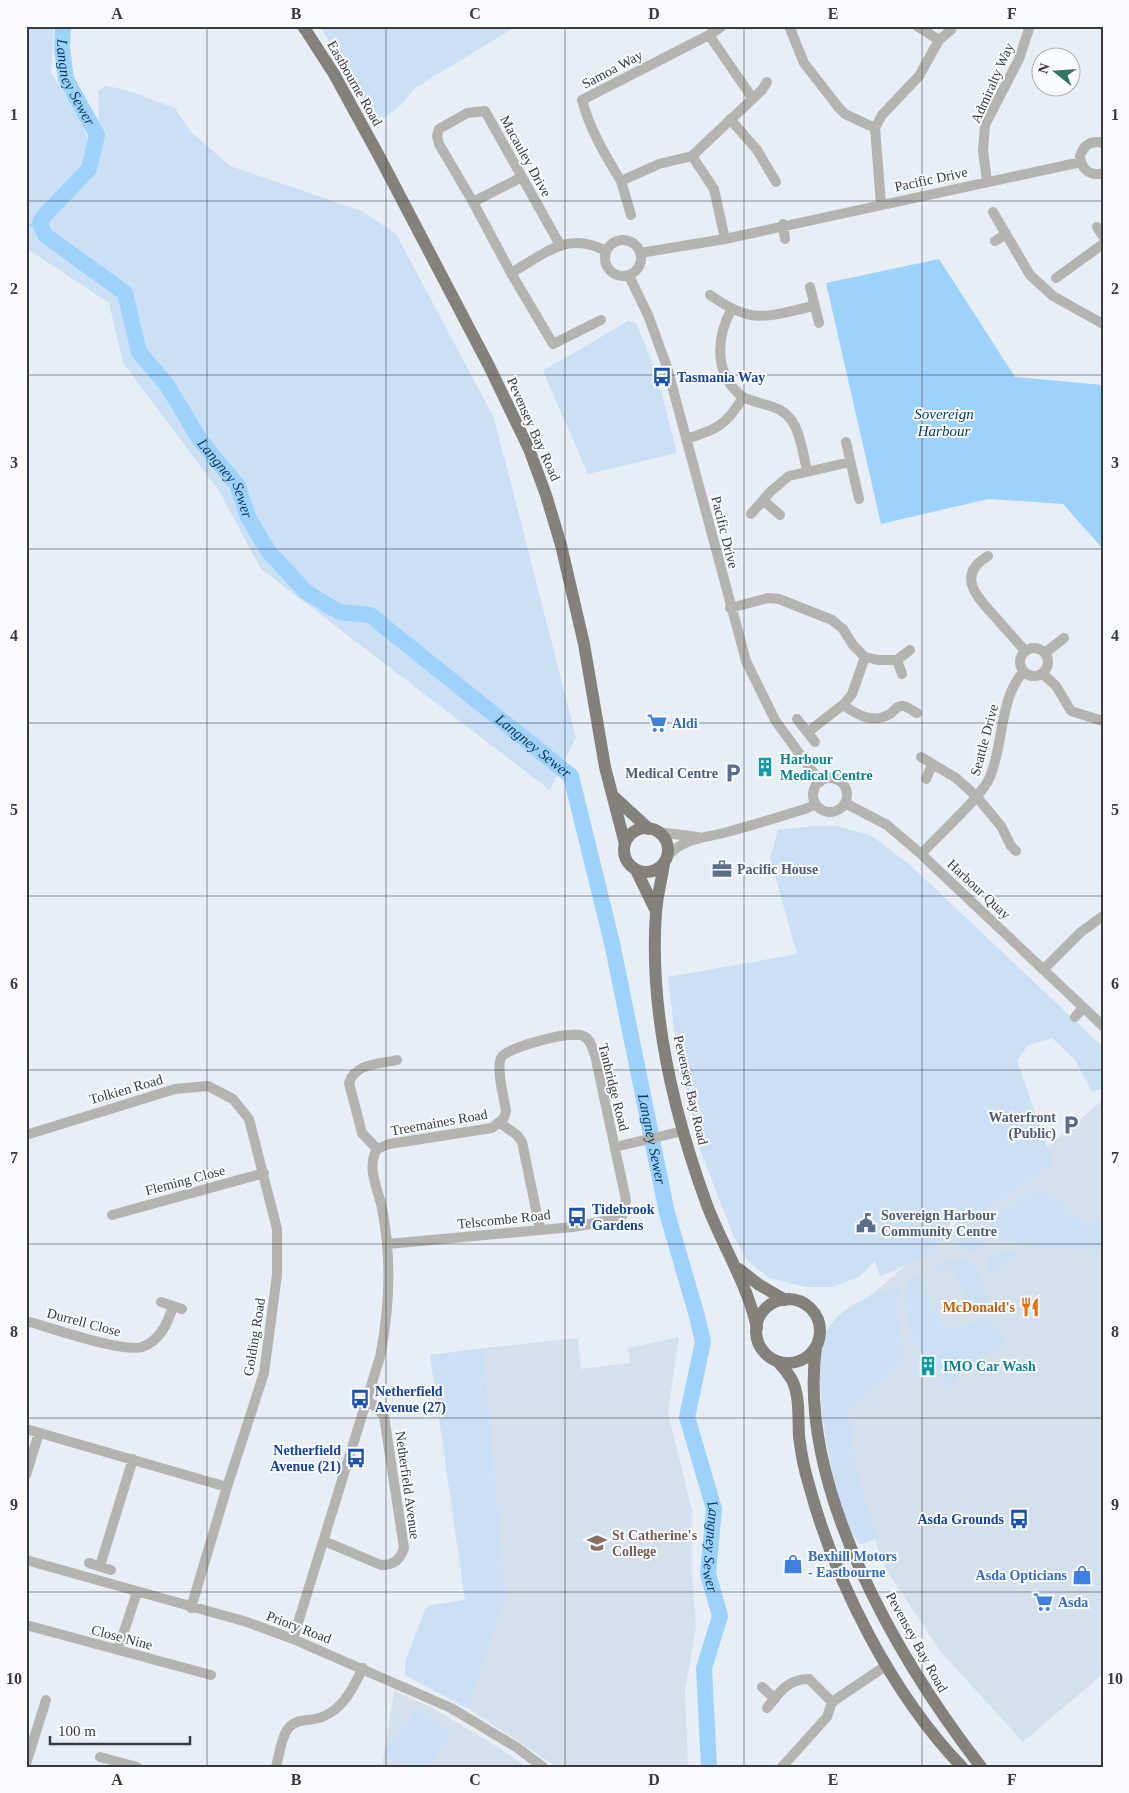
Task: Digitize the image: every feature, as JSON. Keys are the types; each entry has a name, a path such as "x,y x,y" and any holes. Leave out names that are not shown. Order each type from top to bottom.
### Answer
{"main road":[{"name":"Eastbourne Road","path":"303,26 334,74 379,156"},
{"name":"Pevensey Bay Road","path":"379,156 489,366 529,449 546,495 561,545 584,644 604,767 614,796 626,844"},
{"name":"Pevensey Bay Road","path":"614,796 653,830"},
{"path":"653,830 666,842 665,859 654,871 642,872 636,870 626,859 626,844 634,832 653,830"},
{"name":"Pevensey Bay Road","path":"665,859 656,911 656,990 669,1074 682,1131 708,1207 750,1299 757,1328"},
{"name":"Pevensey Bay Road","path":"636,870 656,911"},
{"name":"Pevensey Bay Road","path":"737,1268 758,1284 785,1300"},
{"path":"778,1362 798,1362 807,1357 816,1347 820,1328 814,1313 801,1302 785,1300 766,1308 761,1315 757,1328 758,1343 763,1351 778,1362 792,1380 796,1394 802,1457 821,1527 838,1573 887,1665 923,1721 962,1767"},
{"name":"Pevensey Bay Road","path":"816,1347 813,1382 819,1439 831,1492 846,1534 862,1573 905,1656 929,1696 981,1767"}],"street":[{"name":"Samoa Way","path":"620,181 587,119 582,100 709,35 721,26"},
{"path":"789,26 804,63 839,108 845,114 875,128"},
{"path":"916,26 939,40"},
{"name":"Admiralty Way","path":"987,180 983,151 985,125 1019,59 1030,26"},
{"path":"881,204 875,128 882,115 919,76 939,40 951,30"},
{"path":"709,35 753,99"},
{"path":"631,215 620,181 658,164 692,156 753,99 767,82"},
{"name":"Macauley Drive","path":"473,202 439,144 437,136 440,129 449,122 467,113 484,111 560,245"},
{"path":"730,119 757,150 776,182"},
{"path":"1102,141 1085,146 1080,156 1080,162 1087,172 1093,174 1103,173"},
{"path":"692,156 714,190 725,238"},
{"name":"Pacific Drive","path":"640,253 725,238 987,180 1080,162"},
{"path":"522,177 473,202 511,273 553,344 600,320"},
{"path":"993,212 1030,275 1045,290 1075,310 1103,324"},
{"path":"783,224 785,238"},
{"path":"995,241 1006,234"},
{"path":"621,240 633,243 640,253 639,266 629,276 622,277 609,271 604,258 606,250 615,242 621,240"},
{"path":"511,273 560,245 574,241 584,241 606,250"},
{"path":"1056,278 1103,244"},
{"name":"Pacific Drive","path":"629,276 648,315 667,367 730,608 751,675 775,720 820,782"},
{"path":"810,287 819,323"},
{"path":"710,295 731,310 759,317 814,306"},
{"path":"731,310 722,330 721,362 727,380 743,397 756,404 773,407 791,419 798,432 807,470"},
{"path":"686,439 713,430 726,422 743,397"},
{"path":"846,442 859,499"},
{"path":"751,514 789,476 807,470 850,462"},
{"path":"763,500 780,515"},
{"path":"988,556 981,560 972,572 973,590 1025,651"},
{"path":"730,608 768,598 791,603 832,620 843,630 865,657 878,660 897,660 910,650"},
{"path":"1045,653 1064,638"},
{"path":"1036,648 1045,653 1049,663 1043,674 1033,677 1023,672 1020,662 1025,651 1036,648"},
{"path":"808,732 843,705 852,694 865,657"},
{"path":"897,660 902,674"},
{"name":"Seattle Drive","path":"921,854 976,796 990,777 1012,687 1023,672"},
{"path":"1043,674 1056,686 1071,711 1103,721"},
{"path":"843,705 853,712 870,718 887,715 898,707 903,706 917,713"},
{"path":"797,719 815,742"},
{"path":"921,757 956,778 976,796 990,810 1016,851"},
{"path":"926,779 932,765"},
{"path":"829,778 839,780 846,788 845,803 842,808 830,812 819,808 816,804 814,792 820,782 829,778"},
{"name":"Harbour Quay","path":"845,803 887,826 921,854 1103,1026"},
{"path":"653,830 698,837 722,834 816,804"},
{"path":"665,859 678,846 698,837"},
{"path":"997,845 1008,840"},
{"path":"1043,970 1081,932 1102,921"},
{"path":"1076,1017 1083,1008"},
{"name":"Treemaines Road","path":"377,1149 389,1144 492,1128 500,1123 506,1111 499,1066 501,1056 514,1048 571,1035 583,1036"},
{"name":"Tanbridge Road","path":"583,1036 590,1041 595,1055 615,1147 626,1200 622,1216"},
{"path":"294,1639 366,1402 385,1329 390,1273 388,1244 372,1169 377,1149 362,1133 349,1082 352,1075 358,1069 397,1060"},
{"name":"Tolkien Road","path":"26,1135 175,1089 208,1086 233,1099"},
{"name":"Golding Road","path":"191,1608 227,1487 264,1373 277,1275 277,1229 264,1173 249,1119 233,1099"},
{"path":"500,1123 517,1134 522,1142 540,1229"},
{"name":"Tanbridge Road","path":"615,1147 682,1131"},
{"name":"Fleming Close","path":"112,1214 264,1173"},
{"name":"Telscombe Road","path":"388,1244 582,1225 622,1216"},
{"name":"Durrell Close","path":"26,1321 118,1346 141,1347 157,1338 178,1308 161,1302"},
{"name":"Netherfield Avenue","path":"324,1541 381,1565 390,1565 400,1558 404,1548 384,1416 374,1405 366,1402"},
{"path":"26,1429 227,1487"},
{"path":"26,1475 39,1433"},
{"path":"100,1566 133,1459"},
{"name":"Priory Road","path":"26,1560 191,1608 247,1622 294,1639 461,1713 516,1747 543,1767"},
{"path":"89,1563 111,1570"},
{"path":"118,1650 138,1592"},
{"name":"Close Nine","path":"26,1625 211,1675"},
{"path":"782,1767 827,1717 832,1702 887,1665"},
{"path":"276,1767 287,1729 301,1720 322,1718 339,1707 350,1693 363,1668"},
{"path":"767,1708 796,1679 809,1679 832,1702"},
{"path":"762,1687 775,1699"},
{"path":"26,1764 46,1700"},
{"path":"100,1757 137,1767"}],"shaded area":[{"path":"26,26 54,26 51,73 76,111 88,139 99,118 98,91 105,86 123,89 175,108 190,131 230,166 362,211 396,234 494,418 576,737 550,790 261,569 219,491 123,363 109,303 26,248"},
{"path":"320,26 517,26 415,88 402,104 378,123"},
{"path":"628,321 636,323 656,371 677,453 588,474 543,371"},
{"path":"813,826 837,826 872,836 910,865 1103,1047 1103,1088 1092,1092 1075,1060 1052,1038 1027,1046 1017,1061 1054,1167 1044,1166 1033,1179 993,1205 975,1214 965,1214 951,1222 939,1245 928,1255 880,1277 875,1261 859,1277 832,1287 805,1287 769,1278 748,1261 734,1237 699,1147 677,1052 668,977 797,954 770,858 778,830"},
{"path":"1103,1100 1103,1674 1023,1742 940,1651 886,1569 860,1501 842,1416 848,1314"},
{"path":"1034,1191 1042,1191 1054,1195 1074,1218 1083,1218 1086,1224 1103,1219 1103,1250 1041,1248 1008,1241 997,1235 992,1226 996,1215 1008,1205"},
{"path":"972,1225 981,1229 985,1238 981,1247 972,1251 963,1247 959,1238 963,1229"},
{"path":"996,1250 1014,1252 1015,1255 1014,1258 991,1275 988,1273 987,1260"},
{"path":"951,1260 966,1262 975,1267 985,1291 985,1308 972,1308 966,1301 955,1272 934,1273 934,1267"},
{"path":"915,1275 919,1276 937,1316 945,1328 959,1327 986,1320 991,1321 999,1329 1008,1350 984,1353 954,1379 957,1384 951,1388 920,1348 918,1350 912,1336 906,1307 905,1290 907,1284"},
{"path":"897,1286 899,1288 896,1310 906,1360 848,1411 862,1491 879,1537 861,1545 852,1533 845,1516 830,1462 821,1399 820,1370 822,1346 828,1329 841,1313 858,1302"},
{"name":"St Catherine's College","path":"679,1337 668,1413 692,1511 692,1575 696,1627 685,1690 688,1767 557,1767 469,1709 506,1596 484,1348 578,1338 581,1369 630,1363 628,1348"},
{"path":"484,1348 506,1596 469,1709 405,1675 405,1663 425,1609 431,1605 465,1600 430,1355"},
{"path":"394,1691 433,1708 501,1749 526,1767 382,1767"},
{"path":"418,1707 453,1734 428,1767 404,1767 384,1752"}],"water":[{"name":"Sovereign Harbour","path":"939,259 1015,377 1103,385 1103,549 1063,504 988,499 881,524 826,283"}],"waterway":[{"name":"Langney Sewer","path":"63,26 62,49 66,79 97,135 89,169 43,217 40,223 45,235 125,293 139,352 167,385 200,440 238,486 248,517 269,552 306,592 339,612 370,615 571,776 612,943 667,1213 703,1342 687,1417 714,1509 708,1574 720,1616 704,1668 709,1767"},
{"path":"26,226 40,223"}],"place":[{"name":"Tasmania Way","path":"662,377"},
{"name":"Aldi","path":"657,723"},
{"name":"Harbour Medical Centre","path":"765,767"},
{"name":"Medical Centre","path":"733,773"},
{"name":"Pacific House","path":"722,869"},
{"name":"Waterfront (Public)","path":"1071,1125"},
{"name":"Tidebrook Gardens","path":"577,1217"},
{"name":"Sovereign Harbour Community Centre","path":"866,1223"},
{"name":"McDonald's","path":"1030,1307"},
{"name":"IMO Car Wash","path":"928,1366"},
{"name":"Netherfield Avenue (27)","path":"360,1399"},
{"name":"Netherfield Avenue (21)","path":"356,1458"},
{"name":"Asda Grounds","path":"1019,1519"},
{"name":"St Catherine's College","path":"597,1543"},
{"name":"Bexhill Motors - Eastbourne","path":"793,1564"},
{"name":"Asda Opticians","path":"1082,1575"},
{"name":"Asda","path":"1043,1602"}]}
